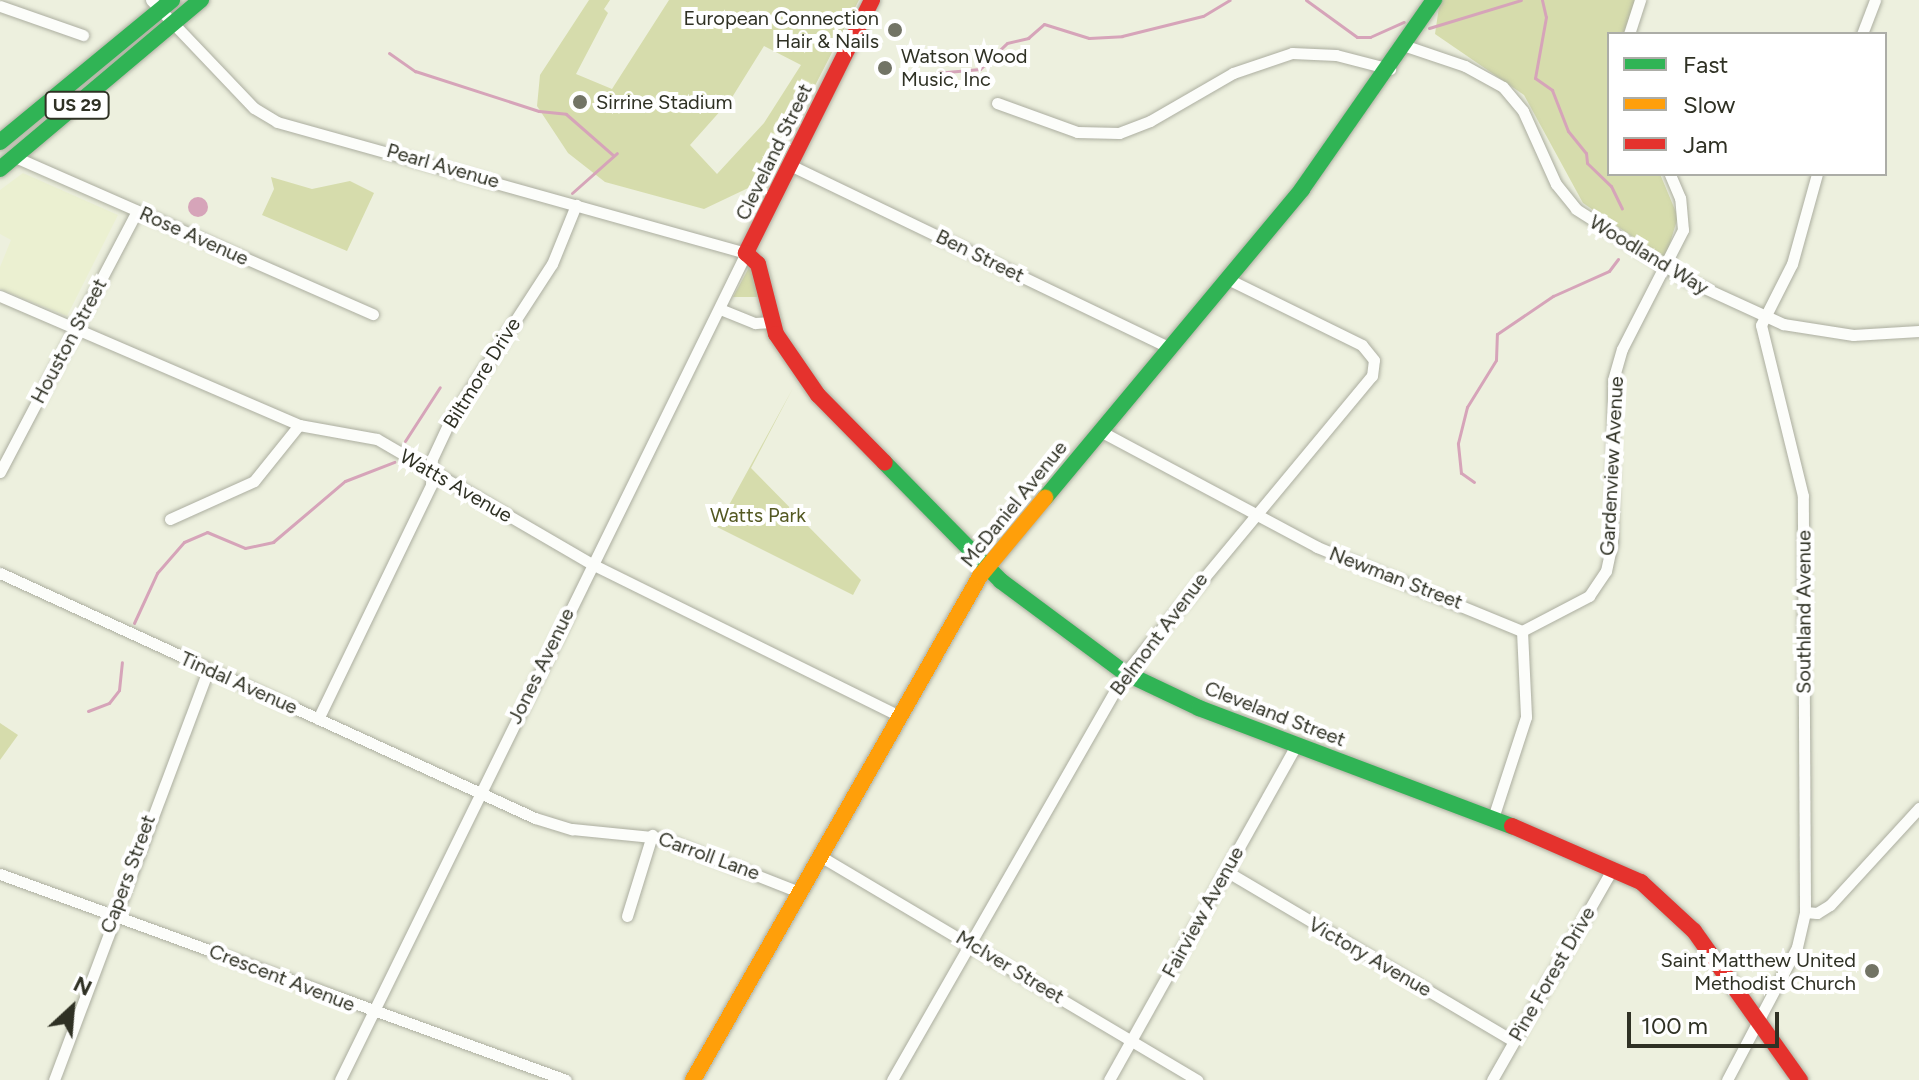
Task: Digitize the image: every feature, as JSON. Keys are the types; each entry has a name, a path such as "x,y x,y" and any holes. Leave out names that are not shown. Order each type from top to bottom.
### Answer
{"street":[{"name":"US 29","path":"0,169 201,0"},
{"name":"Cleveland Street","path":"872,0 746,253 758,264 772,322 785,351 818,395 986,568 1125,673 1199,708 1493,818 1613,868 1671,906 1760,1021 1800,1080"},
{"name":"McDaniel Avenue","path":"693,1080 897,715 986,568 1228,279 1391,69 1434,0"},
{"path":"1630,32 1640,0"},
{"path":"1863,32 1875,0"},
{"name":"US 29","path":"0,142 161,3"},
{"name":"Pearl Avenue","path":"161,3 174,25 268,118 746,253"},
{"path":"0,6 83,35"},
{"name":"Woodland Way","path":"1406,46 1465,66 1503,87 1523,111 1556,184 1576,209 1667,268 1762,317 1830,333 1919,331"},
{"path":"997,103 1077,132 1119,133 1233,73 1292,53 1336,55 1391,69"},
{"name":"Rose Avenue","path":"15,157 373,314"},
{"name":"Ben Street","path":"790,165 1170,348"},
{"name":"Gardenview Avenue","path":"1522,631 1581,602 1606,571 1612,543 1613,380 1622,349 1667,268 1683,222 1671,176"},
{"path":"1762,317 1792,264 1816,176"},
{"name":"Biltmore Drive","path":"318,719 431,485 432,459 457,406 552,264 576,205"},
{"name":"Houston Street","path":"0,472 137,211"},
{"name":"Jones Avenue","path":"340,1080 746,253"},
{"name":"Belmont Avenue","path":"892,1080 1125,673 1368,382 1374,360 1362,345 1228,279"},
{"name":"Watts Avenue","path":"0,296 299,425 365,435 592,564 897,715"},
{"path":"720,309 755,323 772,322"},
{"name":"Southland Avenue","path":"1760,1021 1797,947 1805,912 1803,496 1762,334 1762,317"},
{"path":"170,519 254,481 299,425"},
{"name":"Newman Street","path":"1100,431 1317,547 1522,631"},
{"name":"Tindal Avenue","path":"0,573 479,792"},
{"path":"1493,818 1526,717 1522,631"},
{"name":"Capers Street","path":"54,1080 113,914 208,670"},
{"name":"Fairview Avenue","path":"1109,1080 1297,743"},
{"name":"Carroll Lane","path":"479,792 557,826 652,835 799,892"},
{"path":"1805,912 1817,913 1830,905 1919,808"},
{"path":"627,916 652,835"},
{"name":"McIver Street","path":"820,856 1198,1080"},
{"name":"Pine Forest Drive","path":"1492,1080 1613,868"},
{"name":"Victory Avenue","path":"1226,871 1514,1041"},
{"name":"Crescent Avenue","path":"0,874 374,1013 566,1080"},
{"path":"1727,1080 1760,1021"}],"shaded area":[{"path":"23,173 118,215 67,316 0,289 0,267 11,240 0,234 0,190"},
{"path":"198,197 205,200 208,207 205,214 198,217 191,214 188,207 191,200"}],"green space":[{"name":"Sirrine Stadium","path":"589,0 610,0 604,9 608,13 576,74 612,89 669,0 859,0 767,179 704,209 605,182 568,153 537,106 540,75","holes":["764,46 801,65 764,123 717,174 690,145 731,99"]},
{"path":"1440,0 1635,0 1625,32 1607,32 1607,176 1661,176 1678,217 1665,259 1583,203 1524,95 1435,34"},
{"path":"271,177 312,189 350,181 374,193 347,251 262,215 274,189"},
{"path":"752,262 759,297 733,297"},
{"name":"Watts Park","path":"793,388 751,468 861,580 853,595 717,527"},
{"path":"0,723 18,735 0,760"}],"waterway":[{"path":"907,86 936,73 980,69 1007,43 1028,38 1044,24 1089,38 1122,36 1203,16 1230,0"},
{"path":"1306,0 1357,37 1370,37 1404,22"},
{"path":"1429,28 1521,0"},
{"path":"1542,0 1546,17 1535,78 1552,90 1568,131 1586,153 1587,163 1611,186 1622,209"},
{"path":"389,53 415,71 539,111 566,114 613,155"},
{"path":"572,193 617,153"},
{"path":"1474,482 1461,473 1458,443 1467,407 1496,360 1497,334 1553,296 1609,271 1618,259"},
{"path":"405,441 440,387"},
{"path":"134,623 157,573 184,542 207,532 245,548 273,542 345,481 394,462"},
{"path":"88,711 109,703 119,690 122,662"}],"traffic: fast":[{"path":"0,142 172,0"},
{"path":"0,169 201,0"},
{"path":"1045,498 1302,189 1434,0"},
{"path":"885,463 1001,581 1125,673 1199,708 1512,826"}],"traffic: slow":[{"path":"693,1080 980,576 1045,498"}],"traffic: jam":[{"path":"872,0 746,253 758,264 776,334 818,395 885,463"},
{"path":"1512,826 1641,882 1694,931 1800,1080"}],"place":[{"name":"European Connection Hair & Nails","path":"895,30"},
{"name":"Watson Wood Music, Inc","path":"885,68"},
{"name":"Sirrine Stadium","path":"580,102"},
{"name":"Saint Matthew United Methodist Church","path":"1872,971"}]}
